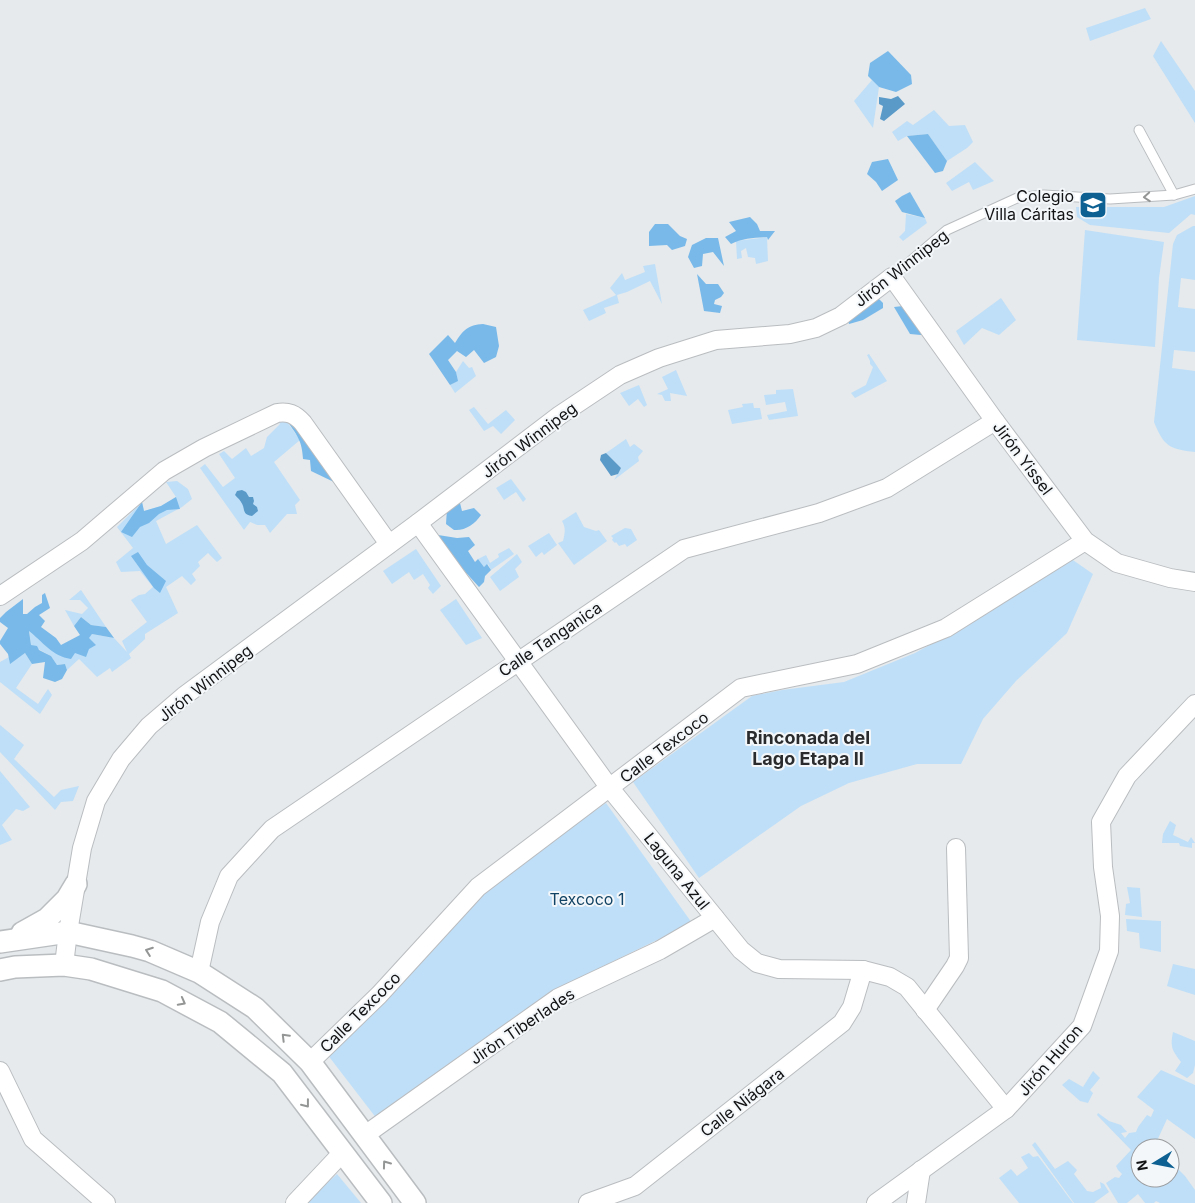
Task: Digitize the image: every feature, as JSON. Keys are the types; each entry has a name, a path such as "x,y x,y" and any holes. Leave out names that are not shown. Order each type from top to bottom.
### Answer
{"street":[{"name":"Jirón Yissel","path":"892,277 995,421 1085,541 1117,563 1170,578 1195,582"},
{"name":"Jirón Winnipeg","path":"64,965 82,848 96,801 121,759 149,726 184,696 418,523 560,415 620,375 659,358 716,340 790,334 816,328 841,316 892,277"},
{"path":"0,596 82,542 164,471 204,448 276,412 294,414 303,423 389,544"},
{"name":"Calle Tanganica","path":"199,972 210,922 229,876 272,829 684,549 819,513 887,488 995,421"},
{"name":"Laguna Azul","path":"418,523 609,788 741,950 757,963 779,969 863,970 890,977 906,987 1006,1109"},
{"name":"Calle Texcoco","path":"310,1062 379,995 478,887 740,688 856,664 946,628 1085,541"},
{"name":"Jirón Huron","path":"886,1200 920,1170 1006,1109 1082,1026 1109,951 1110,916 1103,867 1101,822 1127,776 1195,704"},
{"path":"925,1010 959,958 956,848"},
{"path":"3,942 47,919 67,899 76,884"},
{"name":"Jiròn Tiberlades","path":"365,1135 558,998 660,950 715,918"},
{"path":"3,942 68,932 150,951 199,972 255,1008 310,1062 415,1203"},
{"path":"0,970 16,967 64,965 91,969 162,991 220,1022 282,1073 381,1203"},
{"name":"Calle Niágara","path":"588,1203 635,1186 842,1024 852,1007 863,970"},
{"path":"0,1070 34,1139 106,1203"},
{"path":"296,1203 343,1152"},
{"path":"916,1203 920,1170"}],"lane":[{"path":"1139,130 1174,195"},
{"name":"Jirón Winnipeg","path":"892,277 947,230 1017,198 1044,195 1110,199 1174,195 1195,189"}],"green space":[{"path":"1145,8 1151,19 1090,41 1086,28"},
{"path":"1161,41 1195,91 1195,123 1153,56"},
{"path":"872,80 879,87 873,128 854,101"},
{"path":"934,110 949,126 965,125 973,142 947,161 928,134 907,136 898,141 892,132 907,121 913,125"},
{"path":"975,162 994,181 973,190 969,182 952,191 946,183"},
{"path":"1195,196 1195,215 1191,214 1169,233 1090,225 1077,217 1076,207 1164,207"},
{"path":"906,214 925,218 927,223 903,241 899,237 905,231"},
{"path":"1195,226 1195,280 1181,278 1178,307 1195,309 1195,352 1174,350 1172,368 1195,371 1195,452 1179,450 1169,445 1161,437 1154,422 1173,244 1177,235"},
{"path":"1085,230 1164,242 1159,278 1155,347 1077,340"},
{"path":"767,237 768,261 756,264 755,258 748,257 746,248 741,251 742,258 737,259 736,241"},
{"path":"655,264 662,304 650,281 617,295 619,303 604,308 606,313 589,321 583,310 616,295 610,288 622,273 625,280 645,272 643,266"},
{"path":"1001,298 1016,320 999,335 982,328 964,345 956,331"},
{"path":"869,354 887,381 855,398 851,393 866,385 873,367 867,355"},
{"path":"463,361 469,368 472,367 476,376 455,393 450,385 457,381 456,372"},
{"path":"676,370 687,396 670,393 671,401 665,401 662,395 657,394 668,389 662,377"},
{"path":"639,385 647,405 644,407 638,399 629,406 620,393"},
{"path":"793,389 798,416 769,420 767,415 787,411 785,402 766,405 764,395 776,394 776,390"},
{"path":"753,403 754,408 760,408 762,419 732,424 728,410 743,407 742,404"},
{"path":"474,407 488,424 506,410 515,420 501,434 493,426 484,431 469,410"},
{"path":"277,419 285,419 300,440 274,462 300,500 295,505 297,514 287,514 270,533 265,525 257,525 250,522 244,530 200,468 205,464 223,487 235,478 219,454 224,451 232,459 246,448 251,456 264,448 267,437 280,424"},
{"path":"626,439 630,447 634,444 643,451 638,457 639,461 614,480 621,468 606,453"},
{"path":"511,479 526,499 523,502 516,492 504,500 496,488"},
{"path":"177,481 188,489 192,499 182,507 156,521 166,544 197,525 222,558 217,562 208,553 198,562 200,566 192,574 196,580 191,585 182,576 166,587 178,613 145,634 145,639 129,654 131,658 112,672 110,668 97,677 79,659 67,670 65,664 57,665 51,656 31,645 29,630 47,647 75,653 92,634 114,638 127,652 122,641 147,622 131,600 145,594 153,587 140,571 121,572 116,562 133,548 117,527 142,502 144,511 161,506 176,497 166,482"},
{"path":"576,512 584,527 596,531 599,530 607,541 574,565 558,543 563,541 565,528 562,521"},
{"path":"625,528 631,529 637,540 627,547 625,544 619,546 612,540 611,536"},
{"path":"549,533 557,545 544,555 542,552 536,557 528,546"},
{"path":"509,548 514,554 491,570 488,564 484,567 478,559 486,555 490,563 499,557 498,554"},
{"path":"416,549 441,586 433,594 428,588 430,585 423,574 414,580 409,572 392,584 383,571"},
{"path":"517,554 522,562 515,569 519,577 500,591 490,577"},
{"path":"1070,558 1093,574 1067,633 1016,681 983,719 961,764 917,764 849,783 801,806 699,878 633,782 752,696 844,682 915,653 970,623"},
{"path":"81,590 106,627 91,625 81,617 74,626 65,610 82,614 88,608 80,600 69,600"},
{"path":"456,599 482,638 466,645 440,610"},
{"path":"25,653 32,664 16,688 38,704 48,689 52,695 40,714 0,682 0,662 9,657 10,663"},
{"path":"0,725 24,745 14,759 54,797 61,790 79,786 73,801 61,802 55,810 0,752"},
{"path":"0,771 30,807 23,811 16,809 2,825 12,840 0,845"},
{"name":"Texcoco 1","path":"606,803 692,923 554,990 377,1119 327,1054 489,887 515,866"},
{"path":"1170,821 1176,825 1173,835 1188,842 1191,837 1195,843 1192,843 1192,848 1180,846 1179,843 1162,843 1163,834"},
{"path":"1127,887 1140,888 1142,917 1125,915 1126,904 1130,903"},
{"path":"1126,919 1161,921 1161,952 1140,948 1139,933 1127,931"},
{"path":"1173,964 1195,969 1195,995 1167,986"},
{"path":"1173,1032 1195,1041 1195,1065 1193,1073 1187,1078 1175,1071 1181,1062 1172,1048"},
{"path":"1161,1070 1195,1085 1195,1139 1167,1119 1158,1138 1130,1138 1130,1149 1097,1115 1098,1113 1109,1121 1121,1125 1127,1132 1121,1133 1125,1138 1129,1133 1136,1132 1147,1115 1151,1117 1154,1110 1137,1097"},
{"path":"1093,1071 1100,1078 1090,1090 1093,1093 1088,1103 1080,1101 1062,1085 1069,1079 1083,1087"},
{"path":"1035,1142 1055,1169 1068,1161 1077,1170 1074,1174 1087,1191 1093,1192 1101,1188 1100,1182 1104,1184 1109,1192 1094,1203 1074,1203 1032,1145"},
{"path":"1130,1151 1130,1188 1180,1188 1180,1171 1195,1190 1195,1203 1160,1203 1156,1201 1154,1203 1145,1203 1138,1194 1127,1203 1118,1203 1106,1183 1115,1177 1119,1178 1122,1174 1116,1166"},
{"path":"1029,1153 1033,1157 1038,1156 1073,1203 1019,1203 999,1178 1011,1169 1017,1176 1028,1168 1021,1157"},
{"path":"337,1174 361,1203 306,1203"}],"shaded area":[{"path":"888,51 911,75 912,84 896,92 879,87 868,76 870,63"},
{"path":"898,96 905,104 884,121 880,119 883,106 879,104 879,97 891,99"},
{"path":"928,134 947,161 943,171 935,173 907,136"},
{"path":"888,159 898,180 882,191 867,174 872,162"},
{"path":"910,192 925,218 902,212 895,201"},
{"path":"750,217 757,224 760,231 775,231 768,240 767,237 753,238 731,244 725,237 736,231 729,222"},
{"path":"655,224 668,224 680,236 687,239 685,246 672,250 667,245 649,246 649,232"},
{"path":"706,238 718,238 724,266 713,252 703,254 702,266 694,268 688,257 692,245"},
{"path":"697,274 706,284 718,284 724,293 715,300 714,304 722,306 720,313 704,311"},
{"path":"875,295 883,303 883,308 863,320 849,324 846,316"},
{"path":"903,306 922,325 921,335 910,334 894,307"},
{"path":"483,324 496,327 499,346 496,357 484,363 474,350 466,357 457,351 448,360 456,372 458,381 450,385 429,354 448,335 455,343 466,329"},
{"path":"293,421 336,483 311,471 310,460 303,459 299,439 288,422"},
{"path":"606,453 621,468 618,474 611,476 600,460 601,455"},
{"path":"242,490 249,497 253,497 253,504 257,507 258,511 252,516 245,513 241,501 235,495 237,491"},
{"path":"176,497 180,509 167,510 159,514 149,523 140,527 132,537 121,532 142,502 144,511 161,506"},
{"path":"459,499 462,511 474,508 481,515 469,526 454,530 446,524 447,509"},
{"path":"438,535 457,538 469,537 475,545 468,551 475,562 478,559 484,567 487,564 491,570 479,587 459,565"},
{"path":"138,552 147,565 166,581 160,593 154,588 131,556"},
{"path":"45,593 50,608 39,615 45,621 41,627 56,638 61,645 80,635 74,626 81,617 91,625 106,627 114,638 92,634 89,638 96,645 89,649 86,657 75,653 71,659 53,652 29,631 31,645 37,646 39,650 51,656 57,665 65,664 67,670 62,679 55,682 43,678 45,662 32,664 25,653 10,664 8,654 0,644 8,628 0,622 0,618 23,599 23,614 27,614 42,603 42,595"}],"place":[{"name":"Colegio Villa Cáritas","path":"1093,205"}],"district":[{"name":"Rinconada del Lago Etapa II","path":"808,748"}]}
